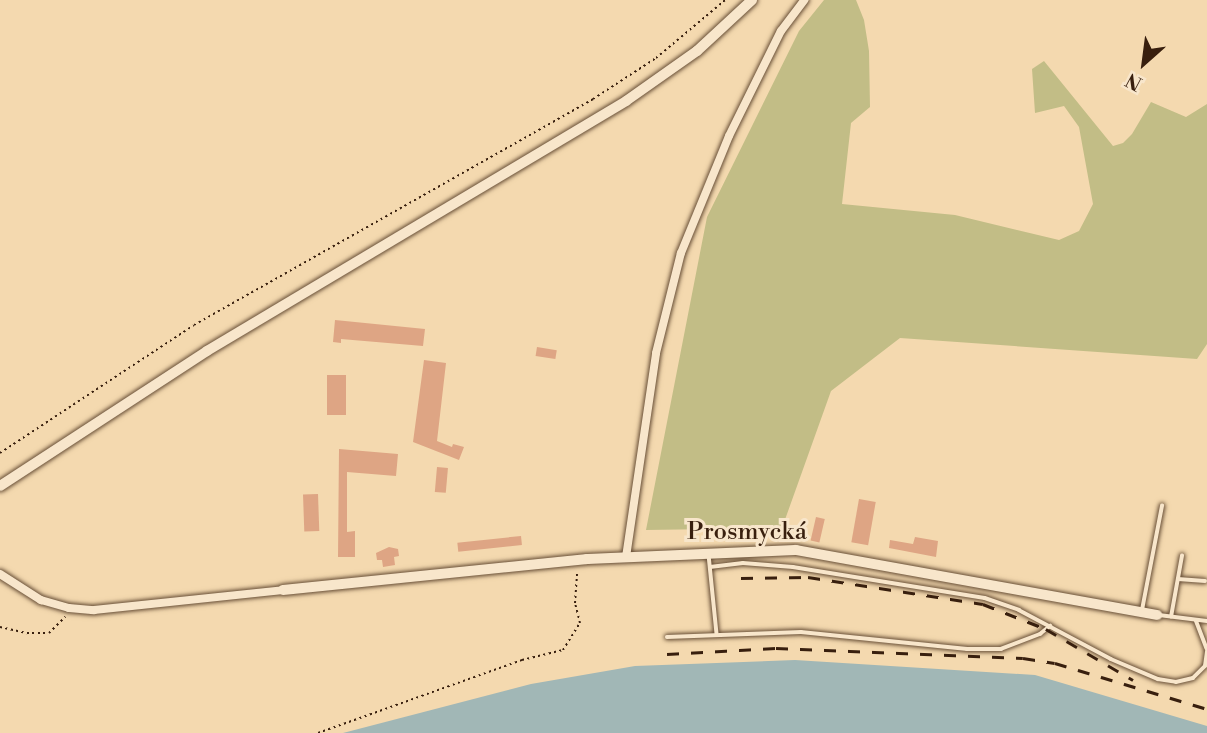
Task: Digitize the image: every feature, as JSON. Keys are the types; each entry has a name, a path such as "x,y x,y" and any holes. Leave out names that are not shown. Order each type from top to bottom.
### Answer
{"main road":[{"path":"0,486 207,351 626,101 697,51 752,0"},
{"name":"Prosmycká","path":"283,590 587,559 796,550 1157,615"}],"street":[{"path":"626,556 656,353 681,253 729,136 781,31 804,0"},
{"path":"0,574 41,600 69,608 94,610 283,590"}],"lane":[{"path":"1142,612 1162,506"},
{"path":"709,553 717,634"},
{"path":"1171,617 1182,556"},
{"path":"710,567 743,563 793,567 985,598 1051,625 1111,659 1158,679 1176,682 1193,678 1205,666 1207,650 1196,620"},
{"path":"1178,579 1205,582"},
{"name":"Prosmycká","path":"1157,615 1207,621"},
{"path":"667,638 801,632 967,649 1001,649 1040,634 1051,625"}],"path":[{"path":"0,453 194,325 593,99 656,58 725,0"},
{"path":"318,733 522,660 563,650 580,623 575,603 577,571 587,559"},
{"path":"0,626 27,633 49,633 62,623 69,608"}],"shaded area":[{"path":"824,0 856,0 864,20 869,51 870,107 851,123 842,204 955,215 1059,240 1079,231 1093,204 1079,127 1064,106 1035,113 1032,69 1044,61 1113,146 1123,143 1132,134 1151,102 1186,117 1207,104 1207,344 1197,359 900,338 831,391 782,528 646,530 707,217 799,31"},
{"path":"795,660 1035,675 1207,726 1207,733 343,733 531,684 635,666"}],"building":[{"path":"335,320 425,329 423,346 341,339 341,343 333,342"},
{"path":"537,347 557,350 555,359 536,356"},
{"path":"424,360 446,363 437,441 452,447 453,444 464,447 459,460 413,442"},
{"path":"327,375 346,375 346,415 327,415"},
{"path":"339,449 398,454 396,476 347,472 347,532 355,531 355,557 338,557"},
{"path":"437,467 448,468 446,493 435,492"},
{"path":"318,494 319,531 304,532 303,495"},
{"path":"859,499 876,502 868,545 851,542"},
{"path":"816,517 825,519 819,542 811,540"},
{"path":"521,536 522,545 458,552 457,543"},
{"path":"915,537 938,541 936,557 889,548 890,540 913,544"},
{"path":"389,547 398,549 399,556 394,557 395,565 383,567 382,560 377,560 376,553"}],"railway":[{"path":"741,578 808,577 983,604 1046,629 1133,680"},
{"path":"667,654 776,648 1023,658 1055,663 1207,709"}]}
